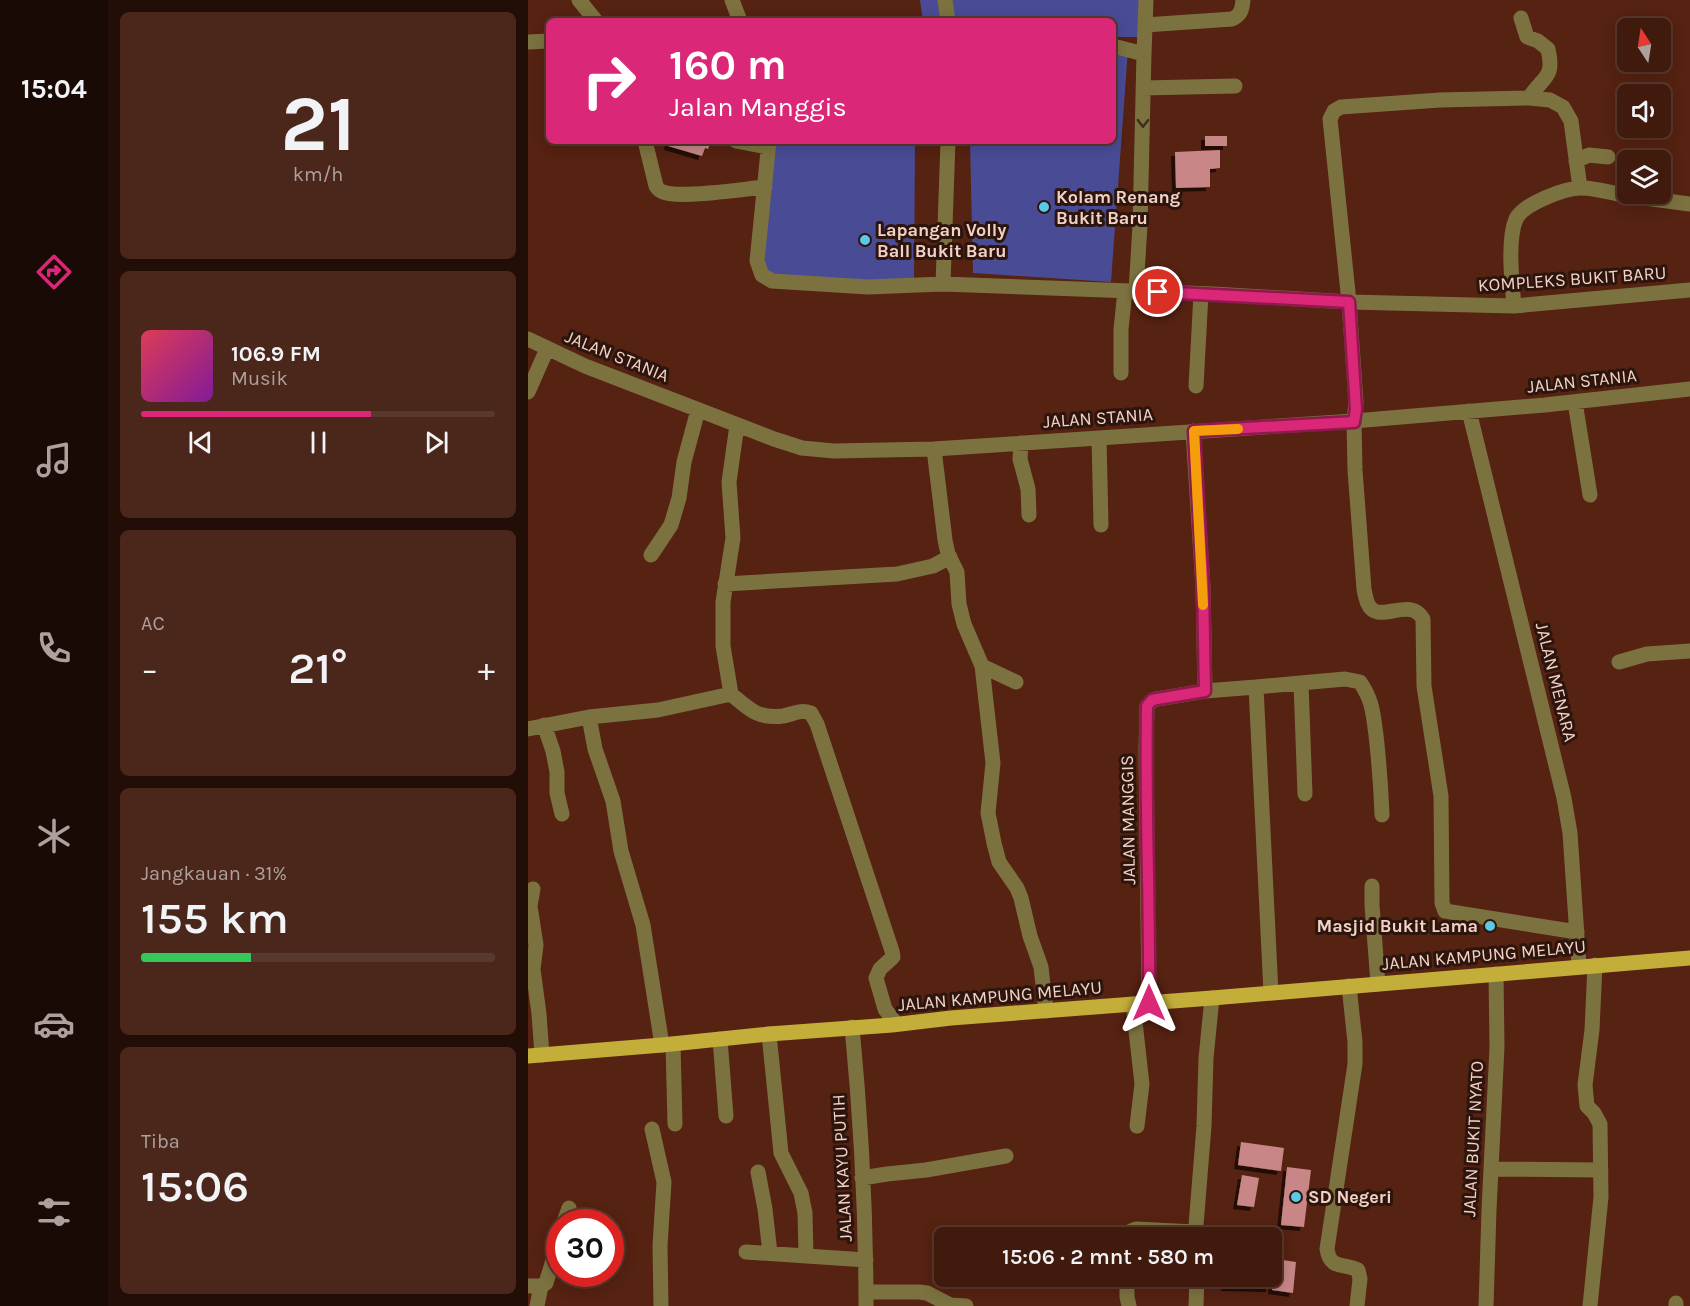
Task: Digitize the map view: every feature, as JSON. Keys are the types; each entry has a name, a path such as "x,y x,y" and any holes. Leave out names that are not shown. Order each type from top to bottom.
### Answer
{"main road":[{"name":"JALAN KAMPUNG MELAYU","path":"535,1056 951,1018 1690,957"}],"street":[{"path":"579,0 594,18"},
{"path":"732,0 739,18"},
{"path":"945,0 948,18"},
{"path":"1121,373 1120,329 1131,291 1140,225 1146,0"},
{"path":"1145,25 1232,19 1242,12 1243,0"},
{"path":"1521,18 1527,36 1538,40 1548,49 1551,65 1550,72 1530,98"},
{"path":"528,42 546,41"},
{"path":"1116,47 1144,54"},
{"path":"1143,88 1235,86"},
{"path":"1577,932 1445,911 1442,903 1441,796 1424,687 1423,619 1419,612 1413,609 1378,612 1372,610 1367,603 1364,589 1355,470 1356,402 1349,302 1330,119 1334,111 1341,107 1440,100 1530,98 1550,100 1563,106 1571,121 1580,188"},
{"path":"646,144 656,186 660,191 669,194 765,187 768,144"},
{"path":"948,144 950,284"},
{"path":"1576,161 1590,155 1608,157"},
{"name":"KOMPLEKS BUKIT BARU","path":"765,187 757,261 762,275 771,281 786,283 868,286 950,284 1349,302 1514,306 1690,290"},
{"path":"1514,306 1512,237 1516,220 1529,206 1553,195 1580,188 1690,204"},
{"path":"1196,386 1201,294"},
{"name":"JALAN STANIA","path":"528,339 585,366 737,425 802,448 834,451 934,449 1354,422 1690,389"},
{"path":"528,392 547,349"},
{"path":"1575,402 1590,495"},
{"path":"651,555 670,525 679,498 684,462 698,410"},
{"name":"JALAN MENARA","path":"1469,411 1564,798 1570,833 1579,966"},
{"path":"737,425 729,482 733,538 723,602 723,646 731,694 755,714 783,716 804,710 811,713 822,737 892,951 893,957 880,969 876,978 889,1025"},
{"path":"1194,431 1203,587 1205,691"},
{"path":"1100,438 1101,525"},
{"path":"1021,443 1020,459 1028,489 1029,515"},
{"path":"934,449 945,540 957,572 958,604 982,666 993,763 988,813 999,862 1017,888 1021,898 1030,936 1041,967 1046,1011"},
{"path":"725,584 897,574 933,566 950,557"},
{"path":"1619,662 1647,654 1690,651"},
{"path":"982,666 1016,682"},
{"name":"JALAN MANGGIS","path":"1149,1003 1146,750 1147,706 1152,700 1205,691 1345,679 1360,682 1368,693 1372,706 1381,769 1382,815"},
{"path":"1301,683 1305,794"},
{"path":"1256,687 1271,993"},
{"path":"528,729 589,717 658,710 731,694"},
{"path":"589,717 595,749 613,801 624,861 643,925 667,1044 675,1124"},
{"path":"544,725 553,751 557,772 557,793 562,814"},
{"path":"1372,886 1378,984"},
{"path":"533,890 530,906 536,945 533,969 539,1014 535,1056"},
{"path":"1590,1306 1601,1197 1600,1124 1587,1106 1585,1098 1592,1030 1595,965"},
{"name":"JALAN BUKIT NYATO","path":"1486,1306 1497,1047 1496,974"},
{"path":"1349,986 1355,1064 1328,1257 1335,1264 1358,1270 1360,1279 1357,1306"},
{"path":"1196,1227 1212,998"},
{"path":"1133,1004 1142,1084 1137,1126"},
{"name":"JALAN KAYU PUTIH","path":"852,1027 862,1178 866,1299"},
{"path":"769,1034 781,1153 801,1193 805,1213 806,1256"},
{"path":"720,1039 726,1116"},
{"path":"652,1129 664,1182 660,1246 661,1306"},
{"path":"862,1178 1006,1156"},
{"path":"1491,1169 1601,1170"},
{"path":"758,1172 770,1253"},
{"path":"746,1252 866,1260"},
{"path":"534,1286 537,1306"},
{"path":"1127,1287 1129,1306"},
{"path":"1196,1306 1197,1287"},
{"path":"866,1299 919,1292 926,1300 966,1306"}],"shaded area":[{"path":"920,0 1140,0 1139,37 1116,37 1116,18 923,18"},
{"name":"Kolam Renang Bukit Baru","path":"1128,49 1111,282 973,273 970,144 1116,144 1116,50"},
{"path":"772,144 915,144 914,289 761,279"}],"building":[{"path":"1205,136 1227,136 1227,146 1205,146"},
{"path":"668,144 710,144 708,149 705,148 702,156 668,146"},
{"path":"1220,150 1220,168 1210,169 1210,187 1176,188 1175,152"},
{"name":"SD Negeri","path":"1241,1142 1284,1148 1281,1171 1238,1165"},
{"name":"SD Negeri","path":"1287,1167 1311,1170 1304,1227 1281,1225"},
{"name":"SD Negeri","path":"1242,1175 1259,1178 1254,1207 1237,1205"},
{"path":"1282,1260 1296,1262 1293,1293 1272,1290 1272,1287 1282,1287"}],"slow traffic":[{"path":"1203,605 1194,431 1238,429"}],"place":[{"name":"Kolam Renang Bukit Baru","path":"1044,207"},
{"name":"Lapangan Volly Ball Bukit Baru","path":"865,240"},
{"name":"Masjid Bukit Lama","path":"1490,926"},
{"name":"SD Negeri","path":"1296,1197"}],"route":[{"path":"1149,1003 1147,706 1152,700 1205,691 1203,587 1194,431 1354,422 1356,409 1349,302 1158,292"}]}
